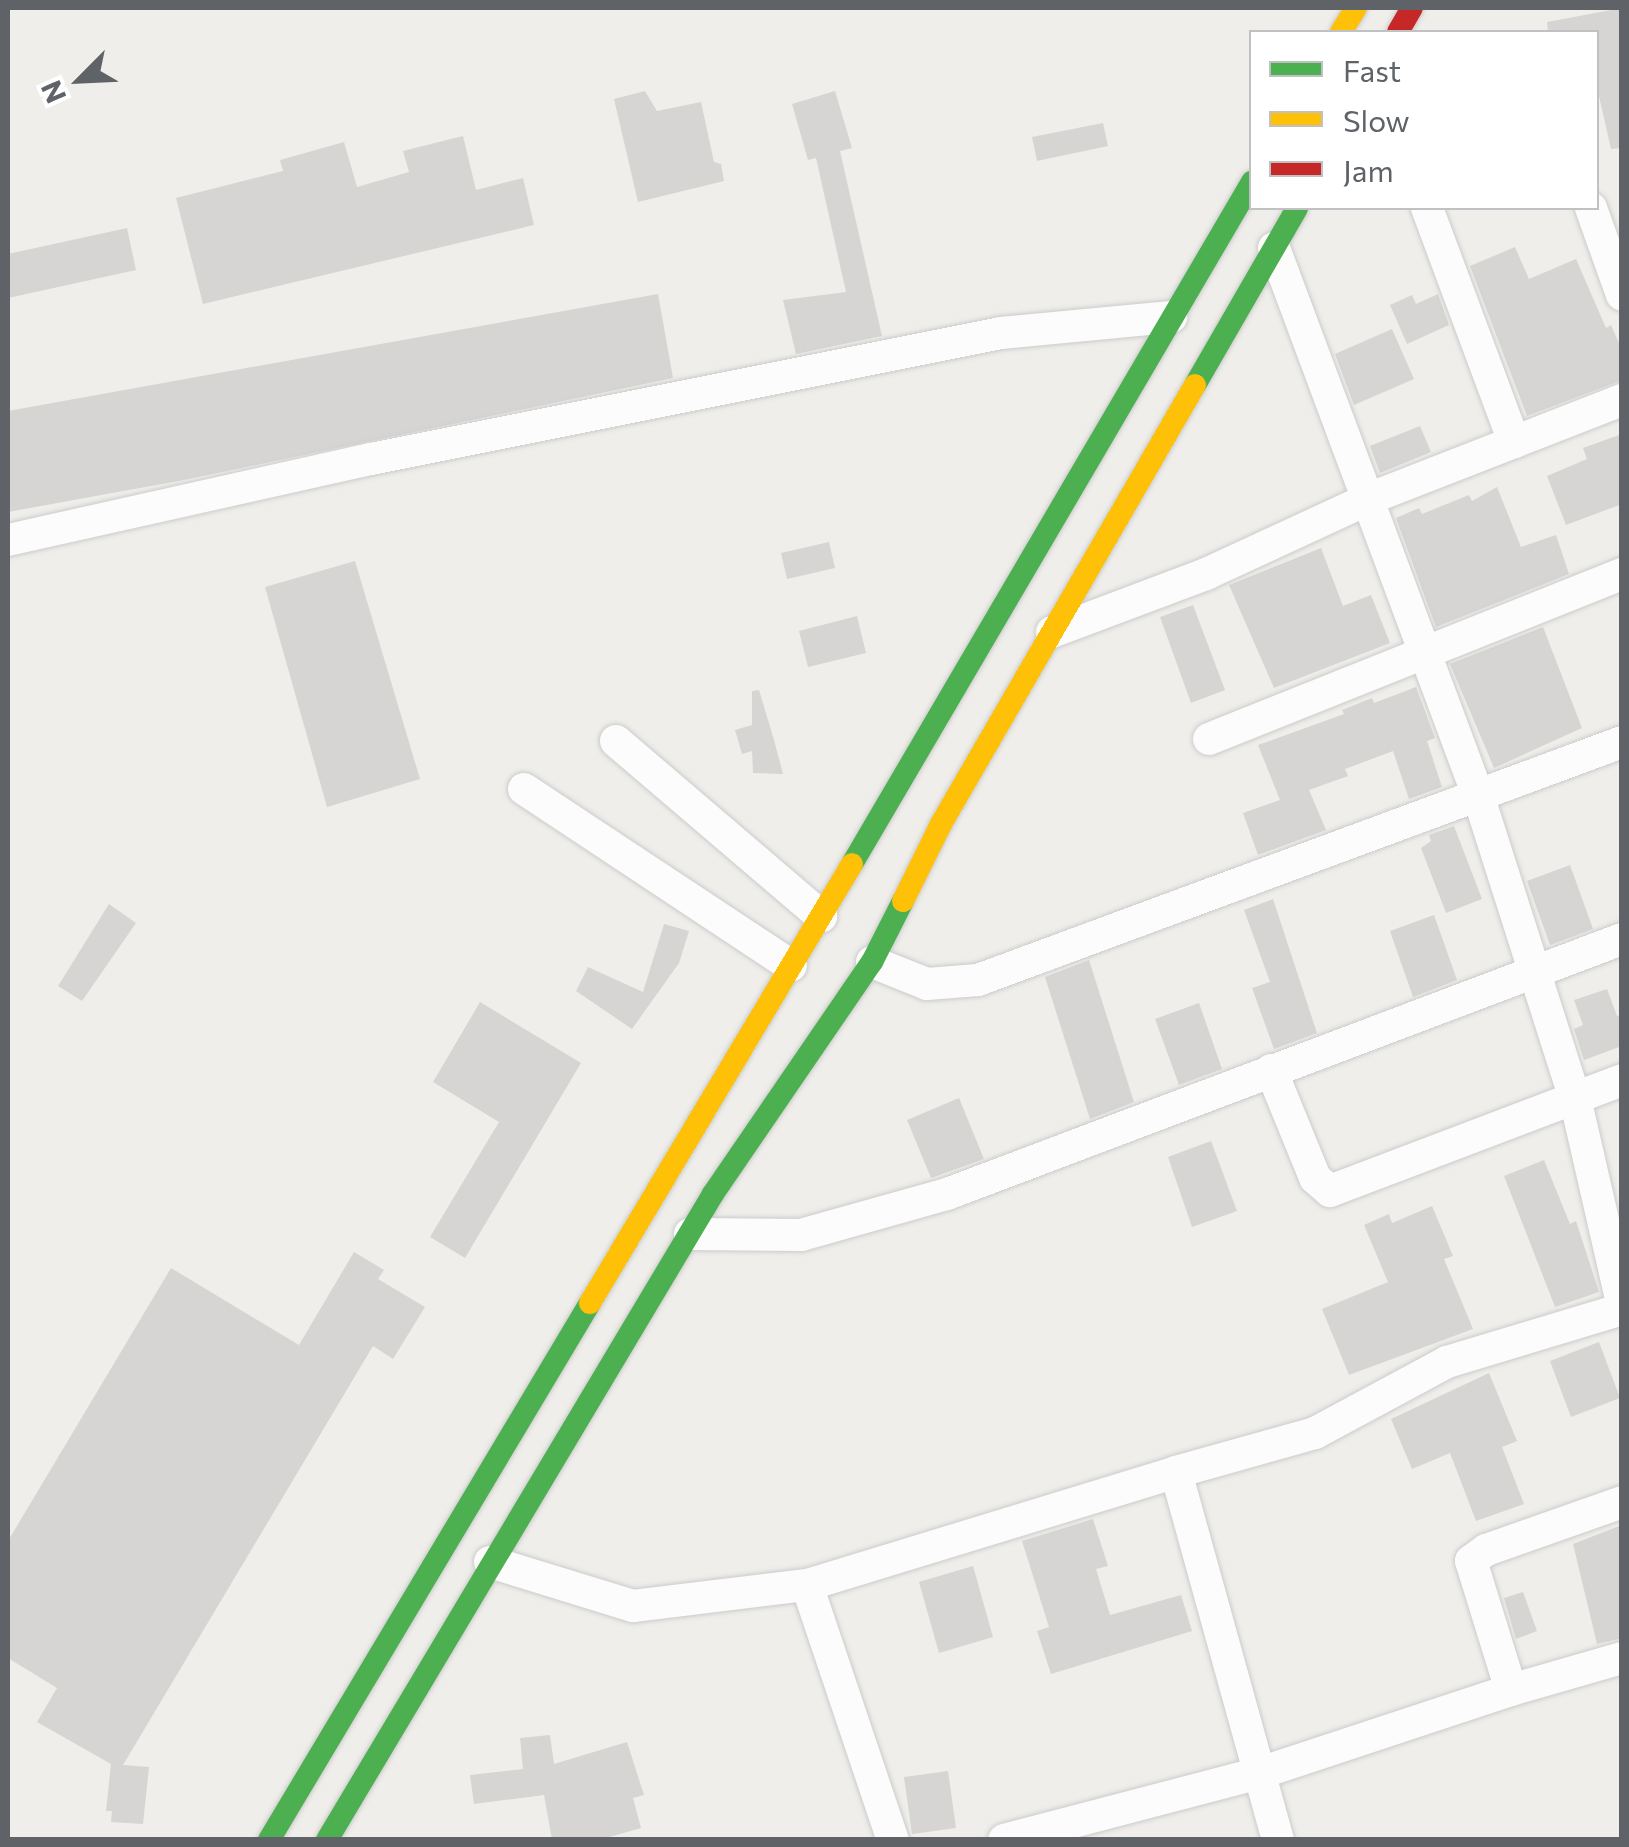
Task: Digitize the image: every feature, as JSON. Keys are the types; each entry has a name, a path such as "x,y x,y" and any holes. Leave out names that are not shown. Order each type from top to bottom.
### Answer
{"highway":[{"path":"1342,30 1356,8"},
{"path":"1399,30 1412,8"},
{"path":"269,1840 821,916 1249,187"},
{"path":"328,1840 490,1562 690,1234 872,962 941,824 1297,210"}],"street":[{"path":"1427,210 1514,442"},
{"path":"1591,210 1622,294"},
{"path":"490,1562 633,1606 808,1585 1315,1433 1448,1362 1622,1306 1575,1098 1479,798 1274,248"},
{"path":"8,540 371,460 1000,332 1170,317"},
{"path":"1050,633 1206,574 1368,498 1622,400"},
{"path":"1209,739 1622,574"},
{"path":"616,741 821,916"},
{"path":"872,962 928,984 978,980 1622,742"},
{"path":"524,789 791,966"},
{"path":"690,1234 768,1238 836,1228 947,1194 1534,969 1622,939"},
{"path":"1270,1070 1314,1178 1330,1192 1622,1080"},
{"path":"1176,1472 1278,1840"},
{"path":"1511,1690 1470,1561 1486,1550 1622,1502"},
{"path":"808,1585 892,1840"},
{"path":"1004,1840 1260,1773 1511,1690 1622,1658"}],"building":[{"path":"1622,8 1622,148 1611,149 1599,96 1599,30 1548,30 1547,22"},
{"path":"645,91 657,111 701,102 714,162 721,164 724,181 638,202 614,99"},
{"path":"835,91 852,148 840,151 882,336 796,354 783,300 846,292 816,158 808,160 792,104"},
{"path":"1103,123 1108,146 1037,161 1032,137"},
{"path":"463,136 476,190 523,178 534,225 203,304 176,198 283,171 280,160 344,142 357,187 409,172 403,151"},
{"path":"127,228 136,270 8,298 8,254"},
{"path":"1515,247 1529,279 1576,259 1606,328 1611,325 1622,350 1622,380 1527,416 1470,266"},
{"path":"658,294 673,378 184,480 8,512 8,411"},
{"path":"1438,294 1449,325 1407,344 1390,305 1412,295 1416,304"},
{"path":"1392,329 1414,379 1354,405 1335,354"},
{"path":"1420,426 1431,452 1380,473 1370,446"},
{"path":"1622,434 1622,504 1566,525 1547,476 1587,459 1583,448"},
{"path":"1497,487 1521,547 1556,535 1569,574 1436,627 1396,518 1419,508 1422,514 1469,495 1472,501"},
{"path":"829,542 835,568 787,579 781,553"},
{"path":"1321,548 1343,606 1371,595 1390,643 1274,688 1229,585"},
{"path":"355,561 420,779 327,807 265,587"},
{"path":"1193,605 1225,690 1191,703 1160,617"},
{"path":"857,616 866,653 808,667 799,631"},
{"path":"1543,627 1582,728 1494,768 1450,664"},
{"path":"1416,687 1435,738 1427,741 1442,787 1409,799 1393,751 1345,769 1348,776 1309,790 1326,830 1258,855 1243,813 1280,800 1258,745 1344,714 1342,710 1372,698 1374,703"},
{"path":"759,690 783,774 753,773 752,751 742,754 735,730 752,725 752,691"},
{"path":"1454,826 1482,899 1446,913 1421,848 1431,841 1429,835"},
{"path":"1570,865 1593,929 1550,945 1527,881"},
{"path":"1273,899 1317,1033 1274,1049 1252,988 1270,982 1244,910"},
{"path":"109,904 136,923 82,1001 58,986"},
{"path":"1434,915 1457,980 1413,997 1390,931"},
{"path":"664,924 689,931 679,963 632,1029 576,991 588,967 643,992"},
{"path":"1089,960 1134,1102 1090,1119 1045,977"},
{"path":"1607,989 1617,1016 1622,1015 1622,1046 1584,1060 1574,1029 1583,1025 1574,1000"},
{"path":"480,1002 581,1063 465,1258 430,1237 499,1122 433,1082"},
{"path":"1199,1003 1222,1069 1179,1085 1155,1019"},
{"path":"959,1098 984,1159 931,1178 907,1120"},
{"path":"1211,1141 1237,1211 1192,1227 1168,1157"},
{"path":"1544,1160 1570,1224 1576,1221 1599,1292 1555,1307 1504,1176"},
{"path":"1432,1206 1453,1256 1444,1259 1473,1329 1349,1375 1322,1309 1388,1282 1364,1225 1389,1214 1392,1223"},
{"path":"354,1252 384,1270 378,1279 425,1307 393,1359 373,1346 123,1765 149,1767 143,1824 111,1822 112,1811 106,1811 111,1764 37,1722 57,1688 8,1658 8,1541 171,1268 299,1345"},
{"path":"1599,1342 1620,1398 1571,1417 1550,1361"},
{"path":"1489,1373 1517,1441 1502,1447 1524,1504 1476,1521 1450,1453 1412,1469 1391,1419"},
{"path":"1093,1519 1108,1566 1096,1569 1110,1615 1181,1595 1192,1631 1051,1674 1037,1631 1049,1627 1022,1541"},
{"path":"1622,1525 1622,1638 1597,1644 1573,1544"},
{"path":"973,1566 993,1637 939,1653 919,1582"},
{"path":"1523,1592 1537,1631 1516,1639 1504,1598"},
{"path":"550,1735 554,1764 627,1742 644,1795 633,1798 641,1828 599,1840 552,1840 544,1795 474,1804 470,1775 523,1769 520,1738"},
{"path":"948,1771 956,1828 912,1834 904,1777"}],"traffic: fast":[{"path":"852,864 1249,187"},
{"path":"1195,385 1296,210"},
{"path":"327,1840 713,1194 872,962 903,901"},
{"path":"269,1840 590,1303"}],"traffic: slow":[{"path":"1342,30 1356,8"},
{"path":"903,901 941,824 1195,385"},
{"path":"590,1303 852,864"}],"traffic: jam":[{"path":"1399,30 1412,8"}]}
